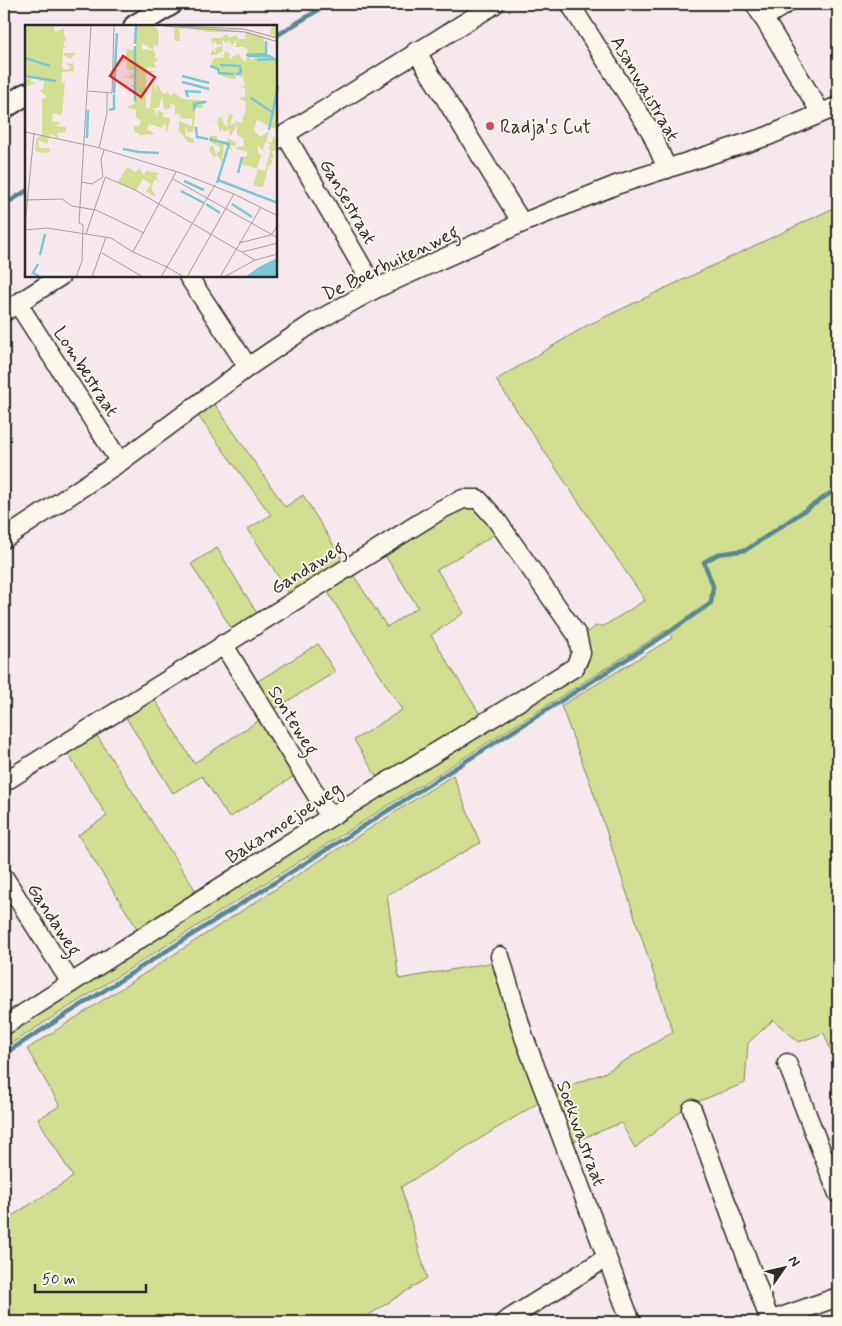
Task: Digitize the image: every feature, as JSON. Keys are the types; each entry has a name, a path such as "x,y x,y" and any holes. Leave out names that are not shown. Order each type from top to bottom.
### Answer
{"street":[{"path":"137,25 171,4"},
{"path":"281,137 416,51 495,4"},
{"name":"Asanwaistraat","path":"570,4 652,132 667,169"},
{"path":"786,4 759,11 821,113"},
{"path":"416,51 522,223"},
{"path":"4,108 25,95"},
{"name":"De Boerbuitenweg","path":"4,539 120,462 248,368 314,324 375,289 522,223 616,185 768,136 838,106"},
{"name":"Gansestraat","path":"281,137 375,289"},
{"path":"11,308 58,278"},
{"path":"189,278 248,368"},
{"name":"Lombestraat","path":"11,308 120,462"},
{"name":"Gandaweg","path":"4,782 223,644 442,509 463,499 478,499 495,518 577,635 581,653"},
{"name":"Sonteweg","path":"223,644 330,817"},
{"name":"Bakamoejoeweg","path":"4,1026 330,817 575,667 581,653"},
{"name":"Gandaweg","path":"4,878 71,983"},
{"name":"Soekwastraat","path":"500,956 524,1037 630,1322"},
{"path":"786,1063 838,1194"},
{"path":"692,1110 768,1322 838,1298"},
{"path":"504,1322 606,1258"}],"green space":[{"path":"838,206 838,1069 824,1033 799,1042 773,1020 748,1043 745,1083 687,1106 635,1148 621,1123 568,1144 549,1093 604,1073 673,1032 591,785 561,706 672,638 668,629 4,1048 4,1030 482,729 588,665 585,659 583,635 596,626 604,626 645,600 496,380 586,326"},
{"path":"212,400 285,507 303,495 344,562 290,595 248,529 271,515 196,413"},
{"path":"458,504 479,506 500,531 437,570 464,613 431,635 481,716 380,782 354,740 402,710 324,586 350,570 387,627 418,607 382,551"},
{"path":"217,548 258,615 233,631 191,564"},
{"path":"318,644 335,672 270,712 253,684"},
{"path":"152,695 194,763 261,719 296,775 229,818 202,776 173,793 123,713"},
{"path":"94,731 199,896 140,933 78,835 107,816 65,749"},
{"path":"453,775 480,843 387,895 399,979 495,962 543,1100 401,1187 427,1278 358,1322 4,1322 4,1221 73,1177 38,1119 60,1106 27,1049"}],"waterway":[{"path":"278,35 328,4"},
{"path":"4,205 25,192"},
{"path":"4,1054 668,633 711,603 713,586 704,562 718,554 746,550 838,488"}],"place":[{"name":"Radja's Cut","path":"490,126"}]}
